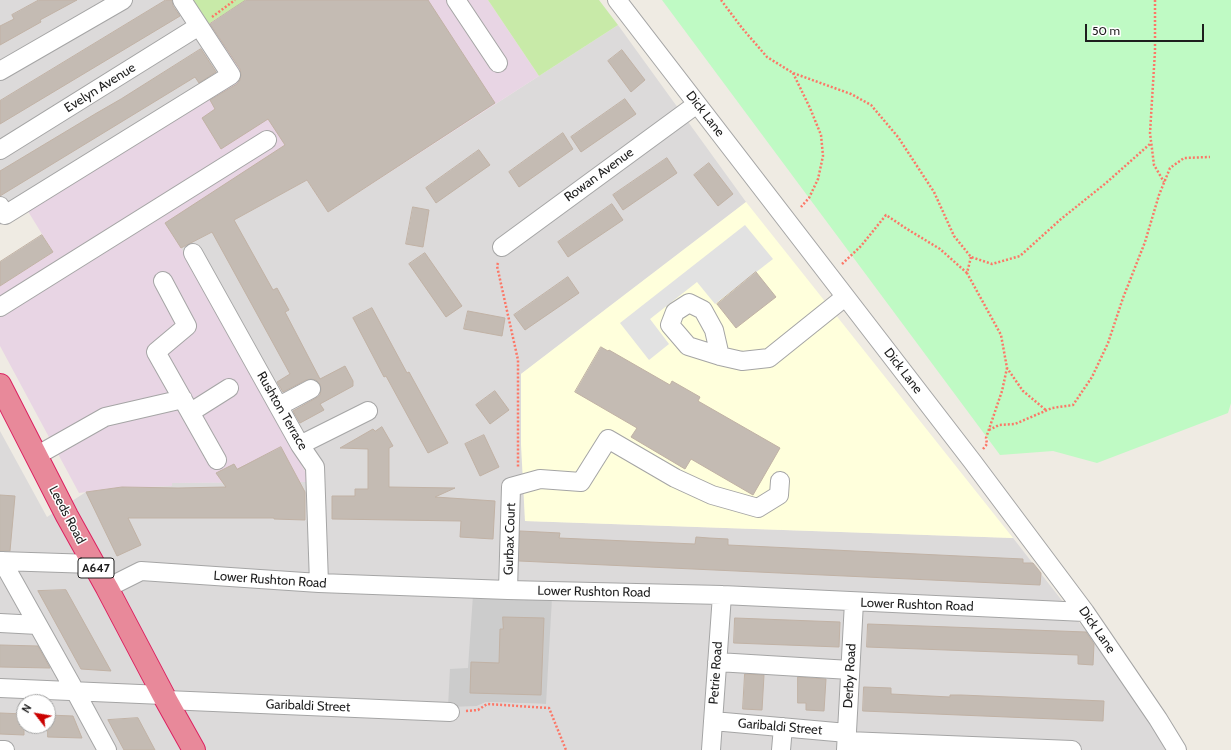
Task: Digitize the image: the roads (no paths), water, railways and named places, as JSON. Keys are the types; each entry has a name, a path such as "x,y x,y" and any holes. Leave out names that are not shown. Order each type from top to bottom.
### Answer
{"highway":[{"name":"Leeds Road","path":"0,384 93,564 194,750"}],"street":[{"path":"0,71 123,0"},
{"path":"0,206 5,215 231,75 182,0"},
{"path":"456,0 498,63"},
{"name":"Dick Lane","path":"617,0 846,296 1085,612 1178,750"},
{"name":"Evelyn Avenue","path":"0,150 199,26"},
{"name":"Rowan Avenue","path":"502,247 697,104"},
{"path":"0,307 267,140"},
{"name":"Rushton Terrace","path":"193,253 300,445 315,467 319,583"},
{"path":"163,281 187,326 156,352 217,460"},
{"path":"720,356 742,361 769,358 846,296"},
{"path":"36,456 105,417 187,406 229,388"},
{"path":"279,406 311,389"},
{"path":"300,445 368,411"},
{"name":"Gurbax Court","path":"508,590 511,487 540,479 581,482 608,439 675,478 712,495 758,508 779,494 780,481"},
{"path":"1,561 93,564"},
{"path":"1,561 107,750"},
{"name":"Lower Rushton Road","path":"107,588 141,571 319,583 508,590 722,595 1085,612"},
{"name":"Petrie Road","path":"711,750 722,595"},
{"name":"Derby Road","path":"847,741 854,602"},
{"path":"0,624 38,625"},
{"path":"717,662 850,670"},
{"name":"Garibaldi Street","path":"0,688 450,712"},
{"name":"Garibaldi Street","path":"713,721 783,727 847,741 1072,750"},
{"path":"781,750 783,727"},
{"path":"0,750 5,750"}]}
